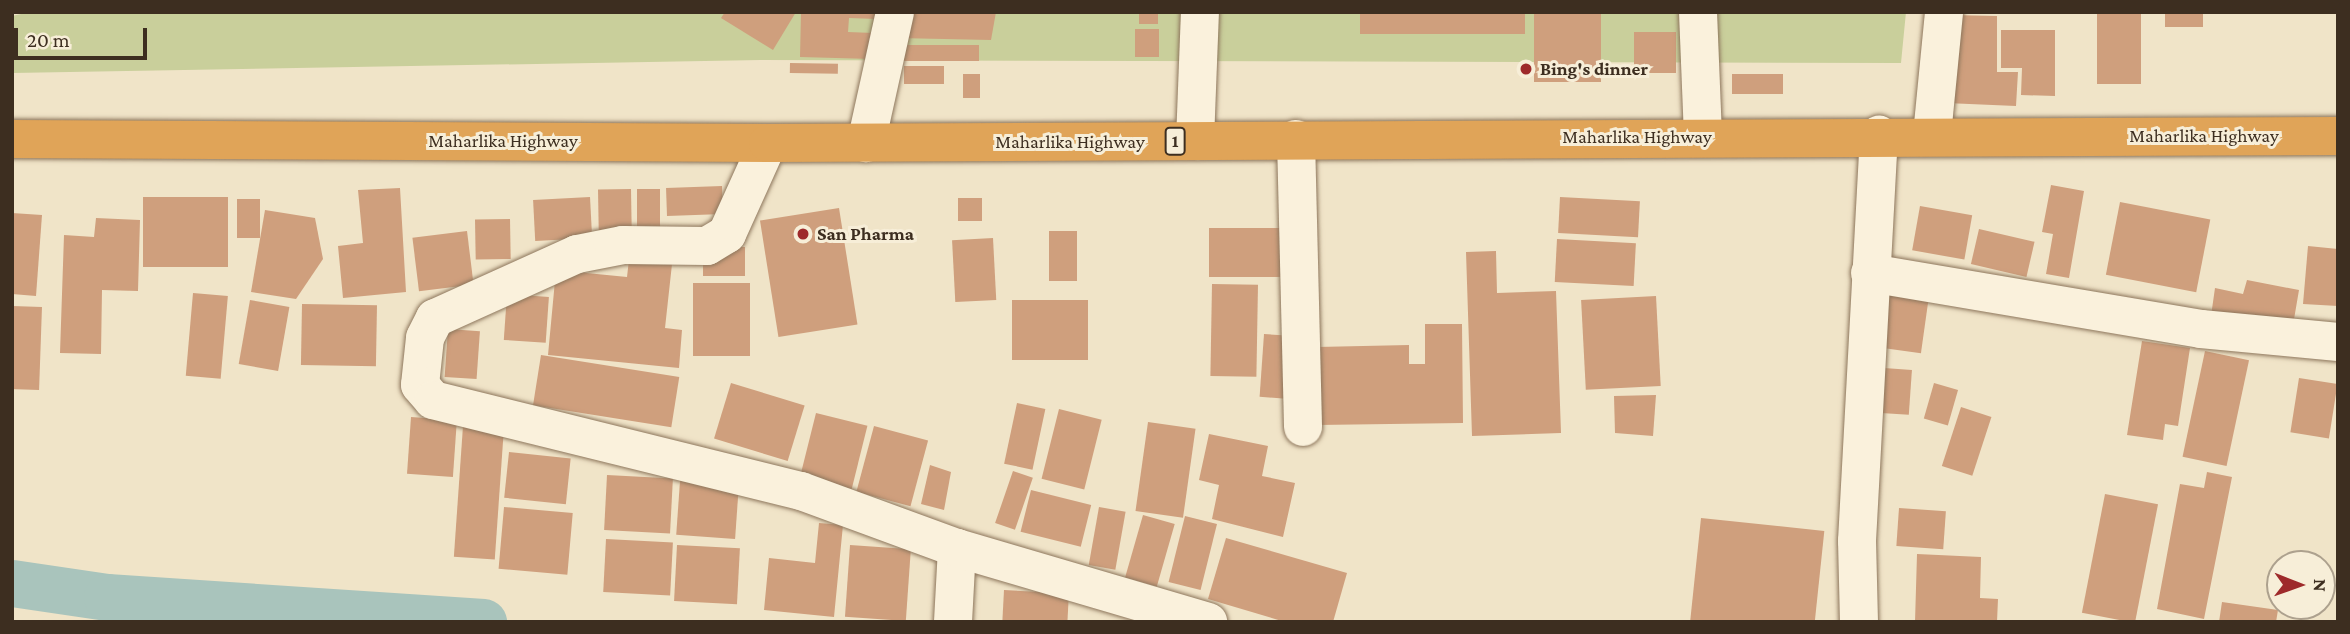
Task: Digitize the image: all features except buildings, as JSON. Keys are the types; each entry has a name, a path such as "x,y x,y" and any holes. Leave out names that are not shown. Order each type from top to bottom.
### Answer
{"highway":[{"name":"Maharlika Highway","path":"12,139 768,144 2336,134"}],"street":[{"path":"866,143 895,12"},
{"path":"1195,141 1200,12"},
{"path":"1698,12 1703,136"},
{"path":"1932,135 1944,12"},
{"path":"1859,622 1857,541 1879,135"},
{"path":"1296,139 1303,427"},
{"path":"768,144 727,234 707,246 623,245 577,254 435,318 425,338 420,385 433,400 801,492 957,548 1209,622"},
{"path":"1870,273 2202,329 2338,342"},
{"path":"953,622 957,548"}],"green space":[{"path":"30,12 1906,12 1901,63 761,60 12,73 12,16"}],"waterway":[{"path":"12,583 107,597 483,622"}],"place":[{"name":"Bing's dinner","path":"1526,69"},
{"name":"San Pharma","path":"803,234"}]}
